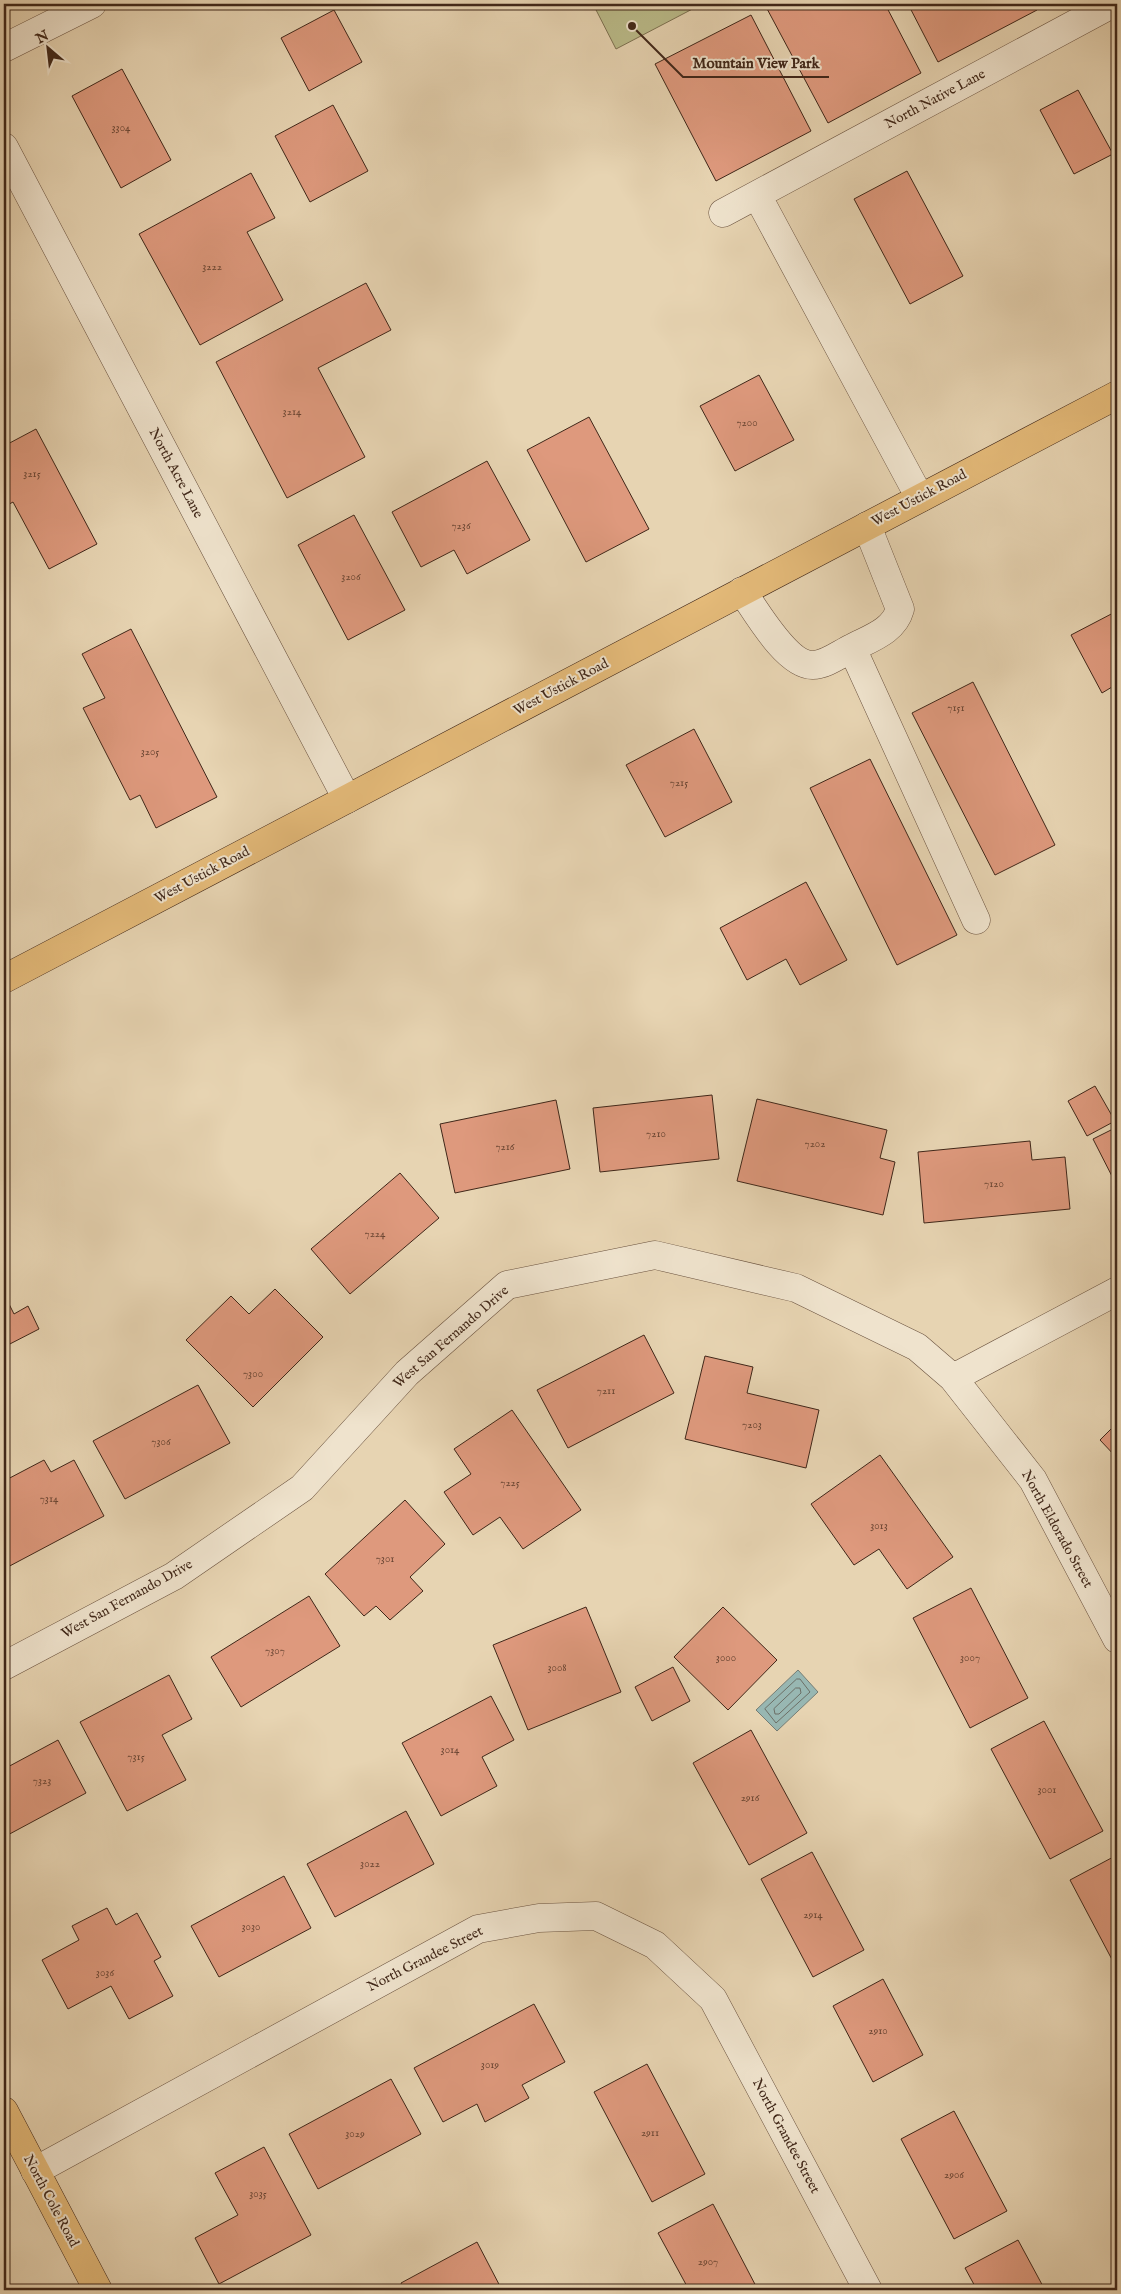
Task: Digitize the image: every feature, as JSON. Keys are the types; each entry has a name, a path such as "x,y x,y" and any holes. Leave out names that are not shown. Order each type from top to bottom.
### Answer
{"main road":[{"name":"West Ustick Road","path":"4,978 1117,394"},
{"name":"North Cole Road","path":"4,2111 98,2290"}],"street":[{"path":"4,48 92,4"},
{"name":"North Native Lane","path":"723,213 1112,4"},
{"name":"North Acre Lane","path":"4,147 348,799"},
{"path":"757,195 920,498"},
{"path":"742,591 787,652 798,661 814,665 852,648 891,627 897,619 900,609 867,526"},
{"path":"852,648 976,920"},
{"name":"West San Fernando Drive","path":"4,1666 174,1576 302,1488 407,1373 507,1285 655,1255 796,1288 917,1346 953,1378"},
{"path":"953,1378 1117,1291"},
{"name":"North Eldorado Street","path":"953,1378 1033,1480 1117,1639"},
{"name":"North Grandee Street","path":"35,2171 478,1929 539,1918 596,1916 656,1945 713,1999 868,2290"}],"green space":[{"path":"593,4 702,4 616,49"}],"water":[{"path":"798,1670 818,1692 777,1731 756,1710"}],"building":[{"path":"885,4 921,73 828,123 765,5"},
{"path":"908,4 1034,4 1037,10 938,62"},
{"path":"334,10 362,62 309,91 281,38"},
{"path":"751,15 811,131 716,181 655,64"},
{"path":"122,69 171,160 121,188 72,96"},
{"path":"1078,90 1113,154 1074,174 1040,110"},
{"path":"333,105 368,171 310,202 275,136"},
{"path":"907,171 963,276 910,304 854,199"},
{"path":"251,173 275,218 247,232 283,300 200,345 139,234"},
{"path":"366,283 391,330 318,368 365,457 287,498 216,362"},
{"path":"759,375 794,440 735,471 700,406"},
{"path":"589,417 649,529 586,562 527,450"},
{"path":"36,429 97,544 49,569 13,502 4,507 4,446"},
{"path":"487,461 530,540 467,574 454,550 421,567 392,512"},
{"path":"354,515 405,610 348,640 298,545"},
{"path":"1117,611 1117,684 1102,693 1071,635"},
{"path":"131,629 217,797 156,828 140,795 130,800 83,708 105,698 82,654"},
{"path":"973,682 1055,845 995,875 912,713"},
{"path":"694,729 732,802 665,837 626,765"},
{"path":"870,759 957,935 897,965 810,788"},
{"path":"806,882 847,960 800,985 786,959 747,980 720,928"},
{"path":"1095,1086 1115,1121 1087,1136 1068,1101"},
{"path":"712,1095 719,1159 600,1172 593,1108"},
{"path":"757,1099 887,1130 880,1158 895,1162 883,1215 737,1181"},
{"path":"556,1100 570,1169 455,1193 440,1124"},
{"path":"1117,1127 1117,1186 1093,1139"},
{"path":"1030,1141 1032,1160 1065,1157 1070,1209 924,1223 918,1152"},
{"path":"400,1173 439,1218 350,1294 311,1249"},
{"path":"275,1289 323,1337 253,1407 186,1340 231,1296 249,1314"},
{"path":"4,1294 14,1314 28,1306 39,1329 4,1347"},
{"path":"644,1335 674,1393 568,1448 537,1390"},
{"path":"705,1356 753,1367 747,1393 819,1410 806,1468 685,1439"},
{"path":"198,1385 230,1443 125,1499 93,1441"},
{"path":"512,1410 581,1510 523,1549 500,1517 473,1535 444,1492 471,1474 454,1449"},
{"path":"1117,1423 1117,1458 1100,1440"},
{"path":"880,1455 953,1557 907,1589 879,1549 854,1565 811,1504"},
{"path":"44,1460 51,1472 74,1460 104,1516 4,1569 4,1481"},
{"path":"405,1500 445,1544 410,1577 423,1591 390,1620 376,1606 364,1616 325,1574"},
{"path":"971,1588 1028,1698 970,1728 913,1618"},
{"path":"309,1596 340,1646 241,1707 211,1657"},
{"path":"586,1607 621,1692 528,1730 493,1645"},
{"path":"723,1607 777,1660 728,1710 674,1657"},
{"path":"673,1667 690,1701 652,1721 635,1687"},
{"path":"169,1675 192,1719 162,1735 186,1780 127,1811 80,1722"},
{"path":"491,1696 514,1740 482,1757 497,1786 441,1816 402,1743"},
{"path":"1044,1721 1103,1831 1050,1859 991,1749"},
{"path":"751,1730 807,1833 749,1865 693,1763"},
{"path":"58,1740 86,1793 4,1837 4,1769"},
{"path":"406,1811 434,1864 335,1917 307,1864"},
{"path":"812,1852 864,1950 813,1977 761,1879"},
{"path":"1117,1855 1117,1969 1070,1880"},
{"path":"284,1876 311,1928 219,1977 191,1926"},
{"path":"107,1908 116,1925 137,1913 161,1957 154,1961 173,1996 129,2019 111,1986 68,2009 42,1960 79,1940 72,1926"},
{"path":"883,1979 923,2055 873,2082 833,2006"},
{"path":"534,2004 565,2062 522,2085 529,2098 485,2122 477,2104 443,2122 414,2068"},
{"path":"647,2064 705,2174 652,2202 594,2092"},
{"path":"391,2079 421,2134 318,2189 289,2134"},
{"path":"954,2111 1007,2211 954,2239 901,2139"},
{"path":"264,2147 311,2235 219,2284 195,2238 238,2215 215,2173"},
{"path":"713,2204 758,2290 689,2290 658,2233"},
{"path":"1018,2240 1045,2290 977,2290 965,2268"},
{"path":"477,2242 502,2290 404,2290 401,2283"}],"place":[{"name":"Mountain View Park","path":"632,26"}]}
